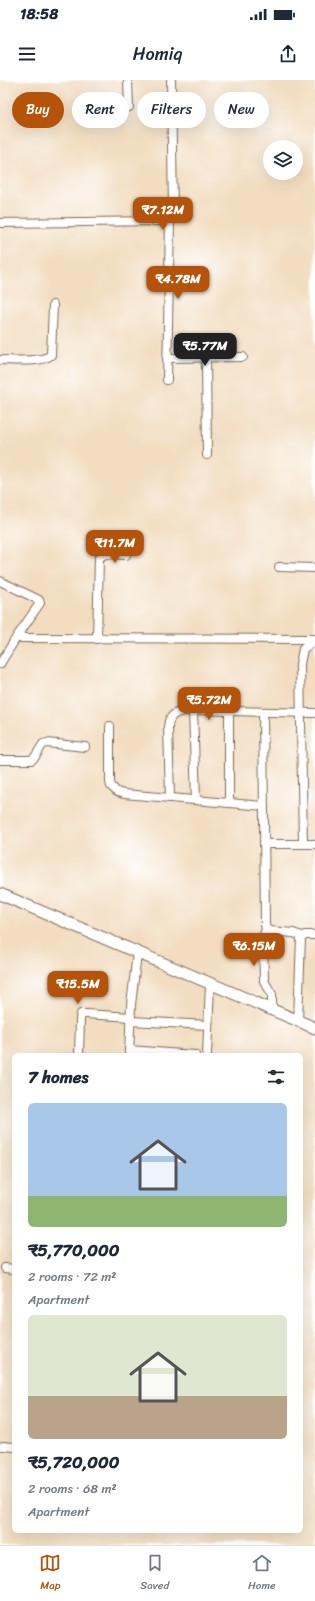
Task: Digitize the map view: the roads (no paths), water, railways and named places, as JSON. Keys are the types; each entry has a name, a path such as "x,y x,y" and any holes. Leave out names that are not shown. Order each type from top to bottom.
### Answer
{"street":[{"path":"128,80 128,92"},
{"path":"167,380 170,220 173,211 171,80"},
{"path":"0,223 164,222 170,220"},
{"path":"0,360 34,360 47,358 51,355 53,306"},
{"path":"206,357 207,455"},
{"path":"167,358 243,357"},
{"path":"97,639 99,558 105,554 126,555"},
{"path":"279,566 315,568"},
{"path":"0,581 35,598 40,603 0,664"},
{"path":"16,638 315,639"},
{"path":"303,844 300,664 305,647 315,639"},
{"path":"170,798 168,721 171,716 176,713 193,710 315,713"},
{"path":"193,710 196,800"},
{"path":"229,711 229,803"},
{"path":"263,712 266,929 263,938 264,981 272,994 272,1009"},
{"path":"110,726 111,786 117,792 124,794 264,806"},
{"path":"0,760 31,760 35,757 43,744 48,743 85,747"},
{"path":"264,844 315,844"},
{"path":"0,894 315,1028"},
{"path":"266,929 270,931 293,933 302,936 305,934 315,934"},
{"path":"298,1020 302,936"},
{"path":"129,1053 137,953"},
{"path":"206,1053 210,984"},
{"path":"79,1053 81,1014 208,1025"},
{"path":"5,1268 12,1268"},
{"path":"3,1446 12,1447"}]}
